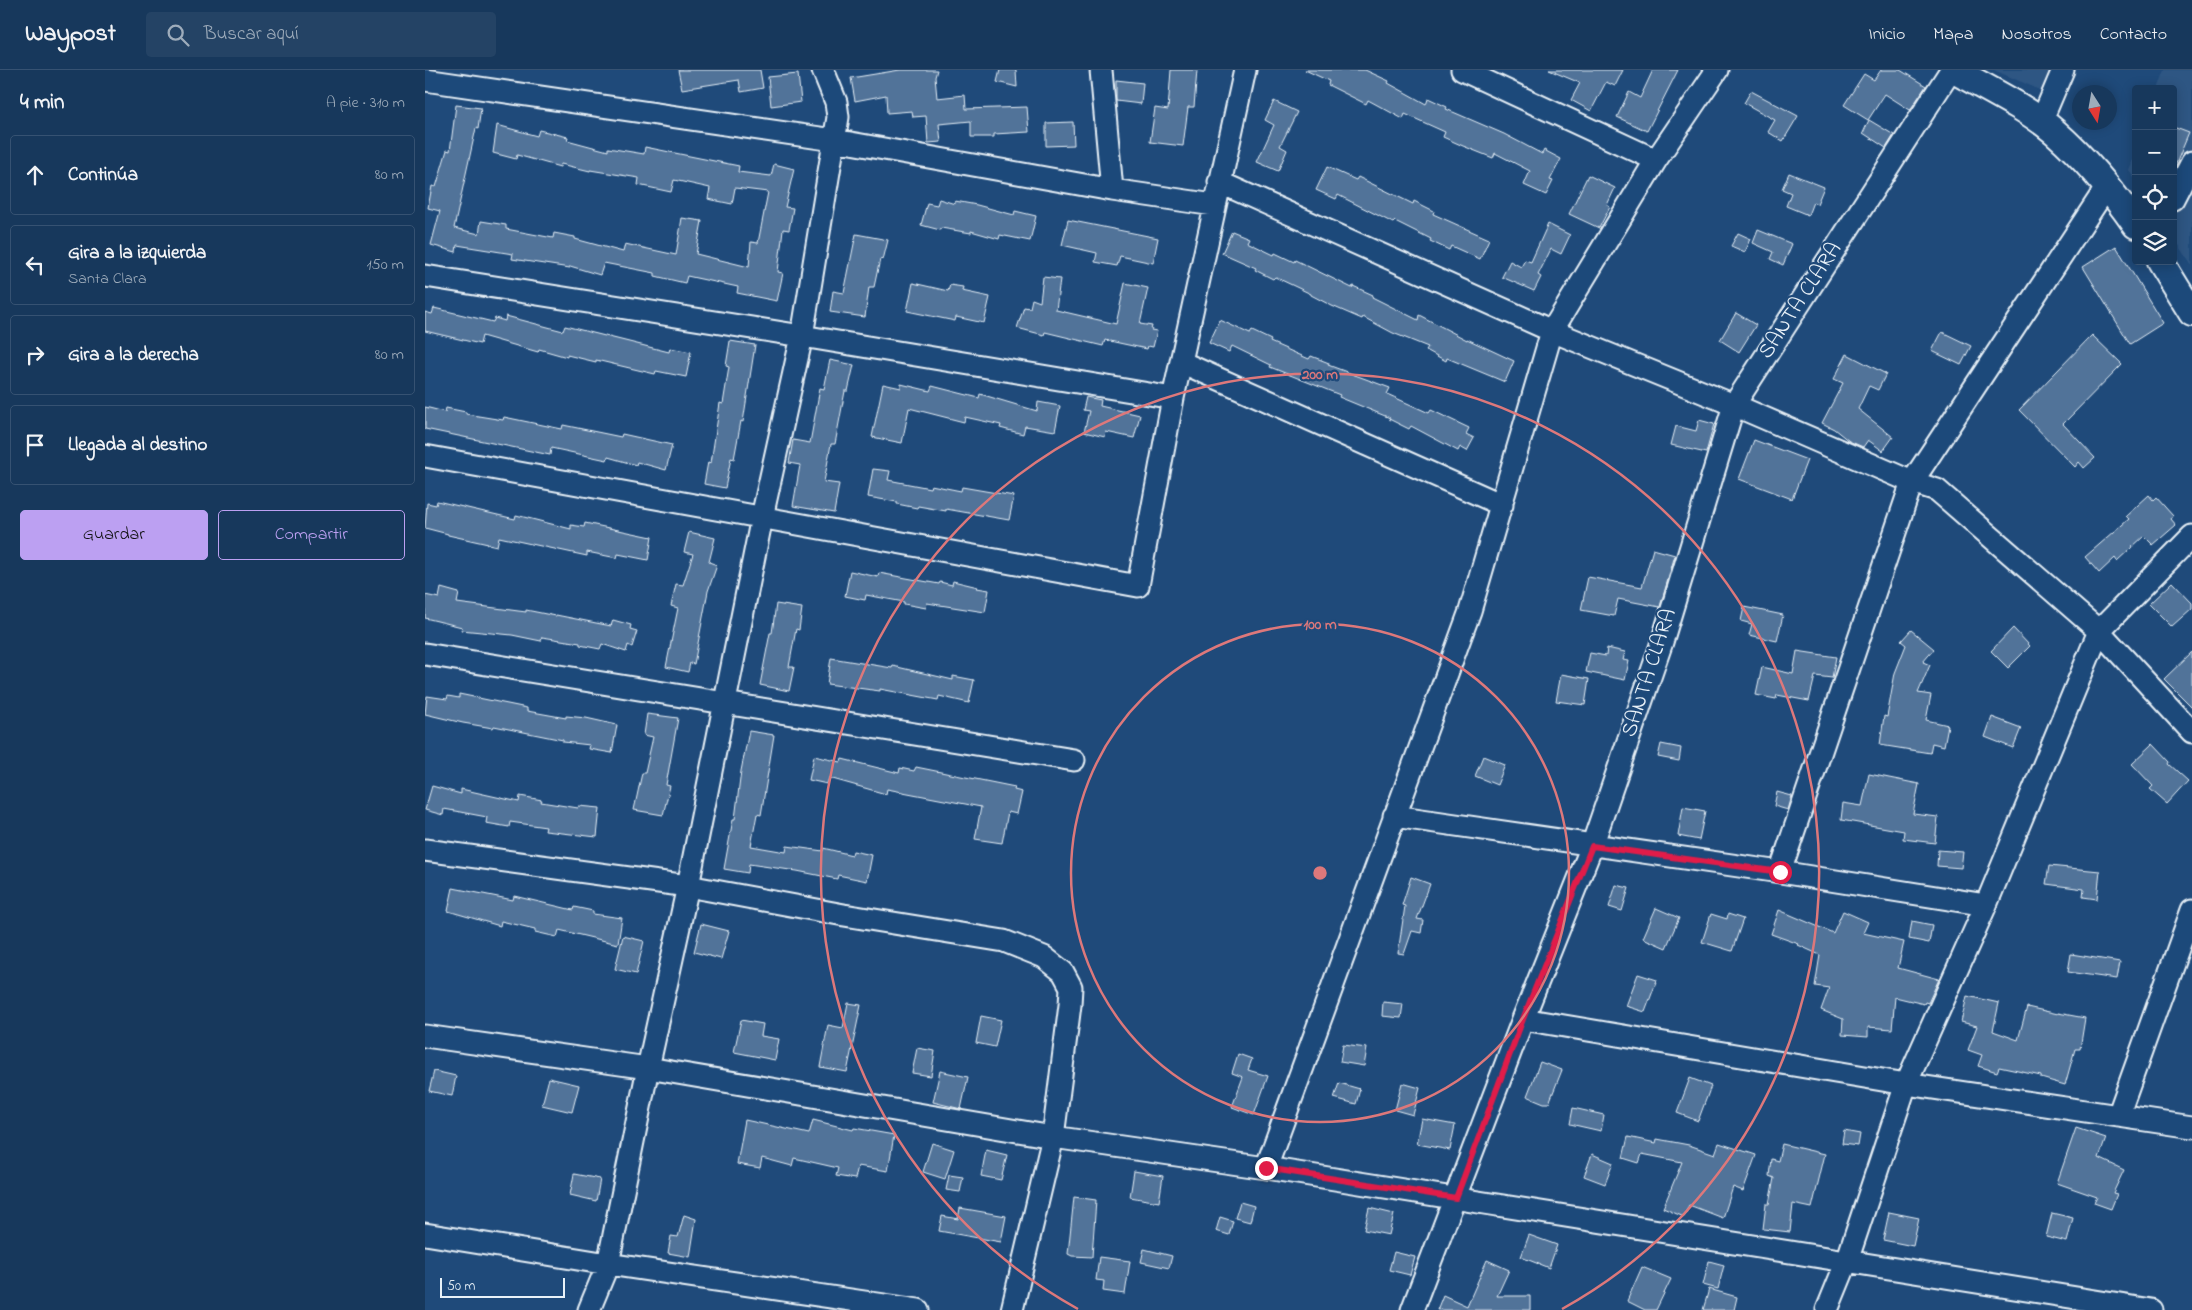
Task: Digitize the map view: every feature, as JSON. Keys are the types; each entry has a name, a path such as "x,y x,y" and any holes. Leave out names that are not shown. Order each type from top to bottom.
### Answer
{"main road":[{"path":"1952,70 2054,131 2108,185 2132,220"},
{"path":"2162,265 2192,313"}],"street":[{"path":"589,1310 608,1264 648,1068 689,886 762,517 802,336 838,117 836,102 823,70"},
{"path":"1101,70 1112,190"},
{"path":"425,456 1139,586 1173,398 1245,70"},
{"path":"1462,70 1656,160"},
{"path":"1266,1168 1470,611 1552,331 1656,160 1717,70"},
{"name":"SANTA CLARA","path":"1412,1310 1523,1019 1592,846 1662,642 1734,405 1952,70"},
{"path":"2041,122 2063,70"},
{"path":"425,80 834,140 1112,190 1214,205"},
{"path":"2177,192 2192,162"},
{"path":"1219,182 1552,331 1734,405 1912,482 1937,490 2099,631 2192,732"},
{"path":"1780,872 1912,482 2108,185"},
{"path":"425,276 1173,398"},
{"path":"1181,362 1502,505"},
{"path":"1827,1310 1847,1261 1906,1084 1986,905 2099,631 2192,536"},
{"path":"425,654 1074,760"},
{"path":"1394,816 1780,872 1986,905"},
{"path":"425,850 689,886 844,915 1004,941 1044,957 1063,972 1071,987 1053,1137 1012,1310"},
{"path":"2118,1116 2192,910"},
{"path":"1523,1019 1906,1084 2192,1127"},
{"path":"425,1036 648,1068 1053,1137 1266,1168 2151,1310"},
{"path":"425,1234 608,1264 918,1310"}],"shaded area":[{"path":"1994,70 2060,70 2049,94"},
{"path":"2165,70 2192,70 2192,265 2177,242 2177,85 2159,85"},
{"path":"2132,162 2132,174 2129,170"}],"building":[{"path":"678,70 760,70 763,88 741,92 739,80 682,89"},
{"path":"900,70 937,70 935,77 937,98 965,95 966,109 1027,107 1029,132 994,134 994,137 971,137 971,121 939,124 941,142 928,143 926,116 913,117 912,111 887,113 886,95 855,101 851,78"},
{"path":"1000,70 1016,70 1017,87 997,82"},
{"path":"1171,70 1197,70 1194,107 1188,107 1183,146 1150,142 1155,108 1168,110"},
{"path":"1305,70 1365,70 1389,81 1388,83 1426,104 1428,98 1447,107 1446,109 1504,134 1542,154 1544,150 1561,159 1550,180 1553,181 1546,195 1524,185 1530,171 1495,153 1493,158 1443,137 1445,132 1405,114 1403,119 1368,100 1366,104 1328,85 1329,81"},
{"path":"1549,70 1623,70 1615,86 1606,82 1591,111 1571,100 1580,83"},
{"path":"1653,70 1678,70 1647,131 1617,117 1629,92 1640,98"},
{"path":"1881,70 1900,70 1926,86 1910,110 1885,94 1868,120 1844,105 1864,74 1874,80"},
{"path":"798,74 801,102 771,106 768,77"},
{"path":"1116,80 1143,83 1141,104 1116,101"},
{"path":"1751,91 1798,116 1783,141 1768,132 1775,120 1744,103"},
{"path":"1274,101 1297,112 1280,146 1287,150 1278,171 1257,162 1274,125 1265,120"},
{"path":"456,105 481,108 478,129 476,128 454,228 479,234 481,221 506,225 506,229 553,238 554,233 575,237 575,239 623,252 625,244 676,255 682,218 702,221 696,254 749,267 751,242 758,243 768,192 735,188 732,204 708,199 710,188 674,180 671,192 638,185 639,178 590,171 561,164 560,167 517,155 516,159 493,153 497,125 537,136 539,130 568,137 567,140 608,151 608,148 644,154 645,147 739,166 738,172 771,176 774,164 794,169 785,207 793,208 789,230 783,229 778,272 783,273 777,301 737,293 738,287 687,276 685,283 655,276 655,273 604,263 600,275 570,266 570,268 512,259 513,254 457,245 456,252 431,245 440,211 428,208 432,186 436,187 447,150 450,151"},
{"path":"1869,120 1894,135 1886,148 1863,133"},
{"path":"1073,122 1074,145 1046,146 1046,123"},
{"path":"2177,128 2189,133 2177,162"},
{"path":"1327,167 1356,180 1358,177 1413,204 1414,201 1434,211 1433,214 1489,239 1480,259 1451,246 1449,250 1395,221 1393,223 1338,195 1336,199 1316,190"},
{"path":"1789,173 1824,187 1817,204 1813,202 1808,215 1786,206 1791,193 1782,189"},
{"path":"1588,175 1615,188 1607,205 1610,207 1599,228 1569,214"},
{"path":"939,199 955,204 955,201 977,205 1014,215 1015,211 1036,216 1030,241 1000,235 999,239 971,231 971,233 941,228 940,230 921,225 927,203 937,205"},
{"path":"1068,220 1158,238 1153,263 1120,256 1117,266 1095,262 1097,253 1062,245"},
{"path":"1548,224 1570,235 1561,254 1551,249 1538,275 1541,277 1534,291 1502,277 1510,261 1521,267 1525,260 1531,262"},
{"path":"1758,230 1792,244 1783,265 1770,259 1773,252 1753,243"},
{"path":"1232,231 1249,238 1247,242 1274,255 1275,253 1294,262 1295,260 1352,288 1353,286 1373,295 1372,297 1418,320 1419,315 1467,340 1514,361 1505,382 1447,358 1446,361 1426,350 1428,347 1393,333 1363,317 1362,319 1332,306 1311,294 1275,277 1273,279 1255,270 1256,268 1222,253"},
{"path":"1738,233 1751,239 1745,252 1731,246"},
{"path":"856,234 888,240 883,260 880,259 874,287 869,287 865,317 830,312 833,291 844,293"},
{"path":"2116,246 2163,323 2130,344 2083,267"},
{"path":"1043,277 1060,279 1056,310 1116,324 1125,283 1148,288 1140,324 1152,326 1151,330 1157,331 1153,347 1148,346 1147,349 1105,340 1103,346 1045,332 1044,335 1017,328 1024,307 1030,308 1032,299 1040,302"},
{"path":"913,283 948,291 950,285 963,287 962,291 990,297 984,323 956,317 955,321 907,311"},
{"path":"434,308 493,322 495,318 505,321 506,316 563,331 565,326 669,352 670,348 691,352 686,377 656,371 655,374 596,360 596,362 567,355 567,357 539,349 538,352 482,336 480,344 425,331 425,312 432,314"},
{"path":"1736,313 1756,325 1739,352 1720,340"},
{"path":"1220,320 1250,334 1252,331 1271,340 1270,342 1309,359 1311,356 1329,363 1328,365 1390,388 1387,394 1429,413 1431,410 1469,428 1466,434 1474,438 1467,451 1460,447 1458,451 1411,426 1409,429 1390,418 1339,397 1340,395 1270,367 1271,365 1232,346 1229,352 1209,343"},
{"path":"1942,332 1971,346 1961,365 1932,351"},
{"path":"2092,335 2122,364 2063,424 2095,458 2084,468 2079,462 2075,467 2019,410"},
{"path":"730,341 755,345 743,422 741,421 734,459 731,458 725,488 704,484 708,462 711,463 720,403 723,404 729,367 726,366"},
{"path":"1847,354 1886,374 1878,390 1869,386 1858,409 1893,437 1883,451 1868,440 1863,447 1849,441 1834,429 1822,423 1843,383 1834,379"},
{"path":"830,360 854,365 848,391 845,391 835,444 831,444 824,482 839,484 834,513 793,506 800,465 789,463 793,440 810,443 820,388 824,389"},
{"path":"883,384 901,388 901,384 930,391 932,386 979,398 980,394 1037,411 1038,402 1060,406 1055,431 1025,426 1023,434 1000,428 1001,425 965,417 964,422 909,408 902,443 872,437"},
{"path":"1086,397 1101,400 1100,406 1140,415 1134,438 1106,432 1105,437 1084,432 1089,411 1083,410"},
{"path":"425,407 445,412 446,408 466,412 466,414 503,420 504,417 562,429 563,425 621,437 622,434 672,445 666,470 637,462 636,465 608,457 607,460 551,448 550,455 425,429"},
{"path":"1699,420 1714,424 1706,453 1671,445 1676,426 1696,431"},
{"path":"1754,440 1807,460 1792,499 1739,479"},
{"path":"873,469 890,471 888,480 930,488 931,485 961,491 962,487 1014,496 1009,520 946,509 946,511 918,506 917,508 868,497"},
{"path":"2149,495 2153,500 2156,497 2173,516 2171,519 2176,525 2153,545 2144,536 2117,561 2115,558 2099,573 2085,557 2129,519 2126,516"},
{"path":"437,501 515,519 516,515 571,529 571,525 584,527 585,523 652,537 648,560 618,554 617,558 587,552 587,556 499,537 497,546 448,535 425,528 427,503 436,505"},
{"path":"689,532 715,538 709,562 717,565 708,591 694,664 690,663 688,672 666,667 678,608 671,606 676,584 683,585 693,554 684,552"},
{"path":"1653,549 1675,555 1660,607 1618,599 1614,616 1581,610 1588,577 1642,587"},
{"path":"850,571 878,577 879,573 939,584 940,582 952,585 953,581 989,590 985,612 927,603 926,608 866,595 865,600 845,596"},
{"path":"2172,582 2192,603 2192,609 2172,627 2149,604"},
{"path":"441,588 459,593 457,603 526,612 526,610 611,626 613,620 631,625 630,629 637,631 632,647 628,645 626,652 602,644 600,649 580,645 580,643 542,637 541,641 512,635 461,630 462,627 425,618 425,595 439,598"},
{"path":"776,604 802,608 799,630 796,629 789,667 794,667 789,691 760,685 770,633 772,633"},
{"path":"1744,607 1783,615 1777,641 1749,635 1752,624 1741,621"},
{"path":"2013,628 2030,646 2008,668 1991,651"},
{"path":"1911,630 1934,649 1923,662 1930,665 1918,693 1931,695 1926,720 1948,725 1944,746 1932,743 1930,753 1880,745 1884,716 1887,717 1895,673 1906,645 1901,641"},
{"path":"1607,648 1625,652 1623,660 1629,661 1625,680 1586,672 1590,653 1606,656"},
{"path":"1797,651 1836,657 1832,678 1815,676 1809,701 1777,695 1776,699 1756,695 1762,667 1793,674"},
{"path":"2192,652 2192,707 2164,679"},
{"path":"831,658 892,668 893,666 953,680 953,676 974,680 969,703 939,696 938,700 880,689 880,691 827,684"},
{"path":"1561,674 1589,679 1585,705 1556,701"},
{"path":"459,694 527,708 527,711 566,718 566,716 586,718 617,725 612,753 589,749 590,745 563,742 563,740 494,726 493,728 463,723 425,714 427,696 447,699 448,696 459,698"},
{"path":"647,714 678,718 666,785 670,786 663,815 634,810 642,773 645,773 653,737 644,735"},
{"path":"1992,717 2021,728 2013,748 1985,737"},
{"path":"749,731 774,735 761,815 757,814 751,846 786,852 787,846 823,851 823,848 852,855 853,851 872,855 867,881 838,875 837,879 749,864 748,873 724,869 733,819 735,819 741,771"},
{"path":"1661,744 1681,748 1679,761 1658,757"},
{"path":"2153,744 2170,762 2169,764 2188,781 2167,804 2150,789 2153,786 2132,764"},
{"path":"814,756 841,762 842,759 899,773 900,768 914,771 916,767 1015,787 1014,790 1022,792 1017,814 1008,812 1002,843 975,839 981,807 887,789 886,794 829,778 827,784 809,780"},
{"path":"1483,756 1505,765 1497,785 1475,776"},
{"path":"1869,774 1919,784 1913,814 1938,817 1935,843 1903,839 1904,831 1841,820 1843,803 1862,806"},
{"path":"432,786 461,794 461,789 519,802 520,796 542,800 541,802 578,808 579,806 600,808 597,837 545,831 546,827 510,822 509,827 486,823 487,817 444,809 443,815 425,810"},
{"path":"1777,792 1792,796 1788,810 1774,806"},
{"path":"1683,807 1705,811 1699,840 1678,836"},
{"path":"1938,850 1963,852 1961,868 1937,866"},
{"path":"2049,866 2100,871 2097,899 2083,897 2084,889 2046,884"},
{"path":"1411,877 1430,884 1417,919 1423,920 1421,933 1412,931 1404,954 1398,953 1405,906 1402,905"},
{"path":"1616,885 1629,888 1622,911 1609,907"},
{"path":"453,888 513,900 514,896 573,910 574,907 593,911 593,914 622,918 618,944 559,930 557,937 535,932 535,929 501,921 500,926 448,911"},
{"path":"1656,908 1679,918 1666,948 1643,938"},
{"path":"1779,910 1833,933 1843,911 1868,922 1863,933 1904,942 1898,968 1939,979 1928,1003 1925,1002 1924,1004 1895,997 1892,1029 1868,1027 1868,1037 1842,1035 1843,1019 1821,1010 1829,988 1815,986 1820,955 1799,944 1771,934"},
{"path":"1711,914 1727,919 1728,914 1743,919 1732,951 1702,942"},
{"path":"1912,921 1932,925 1929,943 1909,939"},
{"path":"701,924 729,931 721,959 694,952"},
{"path":"623,936 644,941 636,974 615,969"},
{"path":"2071,954 2120,962 2117,979 2068,972"},
{"path":"1638,974 1657,980 1645,1012 1626,1006"},
{"path":"1967,996 1999,1003 1993,1031 2018,1040 2027,1007 2085,1018 2080,1049 2075,1049 2065,1085 2041,1078 2041,1076 1999,1067 1997,1072 1978,1066 1982,1055 1968,1050 1977,1026 1961,1022"},
{"path":"1383,1002 1403,1004 1401,1018 1382,1016"},
{"path":"848,1003 861,1005 847,1072 820,1067 828,1025 843,1028"},
{"path":"981,1016 1001,1020 995,1047 976,1043"},
{"path":"741,1020 763,1024 761,1036 779,1039 775,1060 734,1052"},
{"path":"1343,1045 1367,1048 1364,1066 1340,1062"},
{"path":"917,1048 935,1051 931,1076 912,1073"},
{"path":"1238,1054 1252,1059 1248,1070 1268,1076 1254,1115 1232,1107 1243,1077 1232,1073"},
{"path":"1540,1062 1562,1070 1549,1103 1544,1103 1527,1096"},
{"path":"434,1071 456,1076 452,1096 429,1091"},
{"path":"940,1071 968,1077 961,1109 933,1102"},
{"path":"549,1078 579,1085 572,1112 542,1105"},
{"path":"1690,1078 1711,1086 1698,1121 1677,1113"},
{"path":"1339,1083 1360,1089 1356,1104 1334,1098"},
{"path":"1402,1083 1420,1088 1413,1115 1395,1110"},
{"path":"1573,1108 1604,1115 1601,1131 1570,1124"},
{"path":"1422,1119 1455,1125 1450,1150 1417,1144"},
{"path":"745,1120 809,1134 813,1120 853,1130 854,1128 894,1135 888,1171 858,1166 855,1179 836,1176 838,1168 794,1158 792,1166 762,1158 760,1168 737,1164"},
{"path":"2076,1128 2106,1138 2099,1158 2124,1170 2113,1193 2117,1194 2111,1209 2094,1203 2097,1197 2057,1183"},
{"path":"1844,1131 1860,1134 1858,1146 1842,1144"},
{"path":"1628,1137 1656,1143 1657,1139 1689,1145 1715,1154 1719,1143 1756,1155 1743,1191 1733,1187 1723,1218 1689,1205 1684,1217 1663,1208 1682,1162 1642,1154 1639,1163 1623,1158"},
{"path":"932,1143 954,1150 945,1179 923,1172"},
{"path":"1782,1144 1825,1154 1812,1208 1793,1204 1790,1232 1763,1229 1766,1204 1769,1204 1774,1178 1769,1176 1771,1159 1778,1161"},
{"path":"986,1150 1007,1155 1001,1180 981,1176"},
{"path":"1592,1154 1613,1163 1605,1184 1584,1176"},
{"path":"1134,1171 1163,1176 1159,1202 1130,1197"},
{"path":"574,1174 600,1179 596,1201 570,1195"},
{"path":"949,1175 963,1177 960,1192 946,1190"},
{"path":"1074,1197 1096,1200 1092,1257 1068,1254"},
{"path":"1240,1202 1254,1206 1250,1222 1235,1218"},
{"path":"960,1208 1006,1216 1001,1242 939,1231 942,1216 958,1219"},
{"path":"1369,1208 1394,1214 1389,1235 1364,1230"},
{"path":"1889,1212 1919,1218 1913,1246 1883,1240"},
{"path":"2052,1213 2073,1218 2067,1242 2046,1237"},
{"path":"684,1215 696,1219 690,1257 668,1253 671,1236 678,1237"},
{"path":"1220,1217 1233,1221 1229,1235 1216,1231"},
{"path":"1529,1235 1557,1245 1549,1268 1521,1257"},
{"path":"1144,1249 1172,1256 1169,1268 1141,1262"},
{"path":"1394,1252 1415,1257 1410,1275 1389,1270"},
{"path":"1099,1257 1130,1261 1125,1294 1103,1291 1104,1281 1096,1280"},
{"path":"1487,1260 1509,1270 1497,1296 1530,1296 1530,1310 1437,1310 1443,1295 1467,1306"},
{"path":"1709,1261 1724,1265 1718,1289 1703,1285"},
{"path":"1642,1267 1671,1279 1656,1310 1645,1310 1627,1301"},
{"path":"1709,1289 1737,1297 1734,1310 1703,1310"}],"route":[{"path":"1266,1168 1456,1198 1523,1019 1592,846 1780,872"}]}
